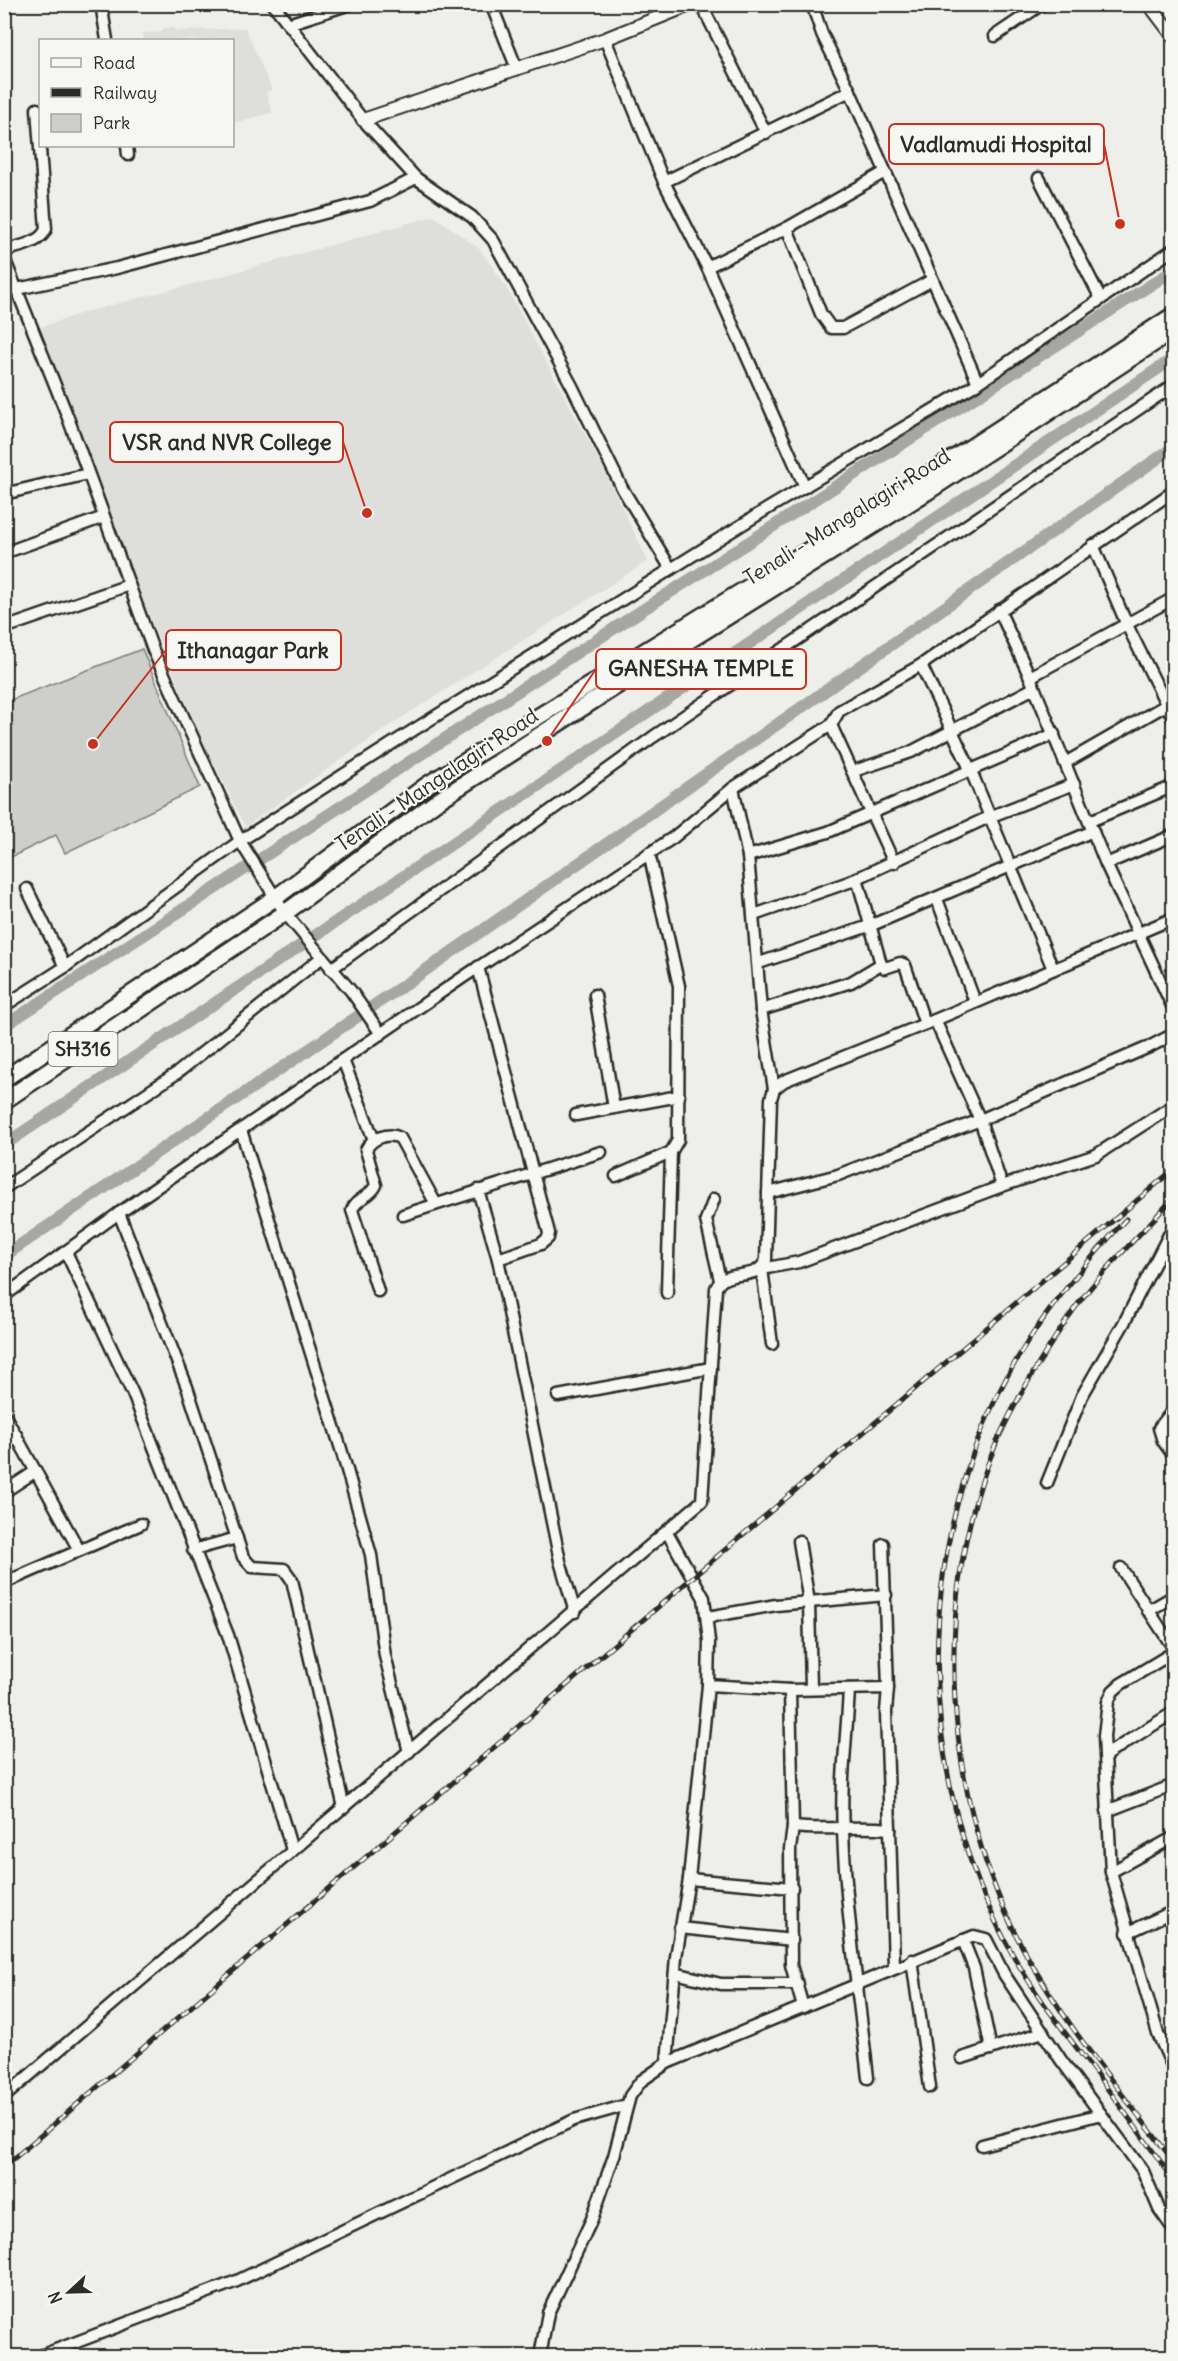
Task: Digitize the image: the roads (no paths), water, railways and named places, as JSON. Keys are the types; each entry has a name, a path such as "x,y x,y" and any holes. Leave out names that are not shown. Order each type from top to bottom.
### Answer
{"main road":[{"name":"Tenali - Mangalagiri Road","path":"4,1079 427,785 879,507 1173,315"},
{"name":"Tenali - Mangalagiri Road","path":"4,1101 285,913 436,802 621,683 927,492 1173,330"}],"street":[{"path":"101,4 107,39"},
{"path":"273,4 363,120 416,178 472,217 493,240 572,386 622,488 672,570"},
{"path":"288,24 350,4"},
{"path":"491,4 517,69"},
{"path":"363,120 605,39 692,4"},
{"path":"701,4 765,133"},
{"path":"812,4 822,34 850,91 978,383"},
{"path":"995,36 1042,4"},
{"path":"1149,4 1173,37"},
{"path":"605,39 664,182 706,267 805,487"},
{"path":"664,182 850,91"},
{"path":"37,109 39,136"},
{"path":"4,251 34,241 41,237 46,229 40,147"},
{"path":"706,267 787,228 885,172"},
{"path":"17,289 117,268 370,201 416,178"},
{"path":"1039,178 1101,299"},
{"path":"787,228 821,314 831,328 843,328 932,280"},
{"path":"4,1006 65,967 240,842 404,736 805,487 978,383 1173,249"},
{"path":"4,258 153,650 240,842 285,913 351,991 381,1034"},
{"path":"331,969 652,737 1173,385"},
{"path":"4,494 88,474"},
{"path":"4,1296 119,1213 649,853 733,788 831,725 839,711 921,665 1173,491"},
{"path":"4,554 104,517"},
{"path":"1093,545 1127,625 1170,702 1173,720"},
{"path":"13,625 129,585"},
{"path":"854,771 911,752 953,731 1173,598"},
{"path":"999,610 1054,734 1106,864 1173,1010"},
{"path":"921,665 971,771 1053,969"},
{"path":"1065,763 1170,702"},
{"path":"831,725 854,771 894,863"},
{"path":"748,856 828,832 1054,734"},
{"path":"754,915 894,863 989,817 1074,784"},
{"path":"759,963 872,925 937,899 1012,866 1173,786"},
{"path":"733,788 748,856 759,963 761,1010 774,1089 771,1099 766,1260 762,1269 772,1344"},
{"path":"1106,864 1173,835"},
{"path":"649,853 679,986 678,1140 671,1152 667,1293"},
{"path":"857,878 872,925 881,964 885,968 900,963 905,965 930,1022 981,1120 1002,1186"},
{"path":"27,889 65,967"},
{"path":"937,899 975,1002"},
{"path":"774,1089 784,1081 930,1022 1173,918"},
{"path":"4,1188 177,1073 321,958"},
{"path":"761,1010 851,982 881,964"},
{"path":"478,967 548,1238 541,1244 498,1259"},
{"path":"595,995 614,1108"},
{"path":"768,1193 838,1175 981,1120 1149,1047 1173,1034"},
{"path":"343,1060 374,1140"},
{"path":"576,1115 679,1096"},
{"path":"720,1280 799,1262 1002,1186 1096,1155 1173,1105"},
{"path":"241,1130 341,1449 370,1555 385,1656 409,1752"},
{"path":"378,1291 352,1210 357,1201 372,1192 376,1185 366,1150 374,1140 389,1135 400,1138 435,1204"},
{"path":"403,1215 601,1152"},
{"path":"616,1176 671,1152"},
{"path":"478,1190 498,1259 560,1561 575,1612"},
{"path":"4,2097 292,1850 575,1612 702,1501 716,1288 720,1280 706,1220 714,1198"},
{"path":"119,1213 187,1387 247,1564 252,1567 285,1569 292,1580 344,1808"},
{"path":"1047,1484 1082,1396 1124,1323 1173,1224"},
{"path":"66,1252 133,1394 232,1646 292,1850"},
{"path":"558,1396 711,1368"},
{"path":"1173,1408 1159,1428 1163,1441 1173,1456"},
{"path":"4,1414 79,1550"},
{"path":"4,1445 17,1436"},
{"path":"4,1492 36,1472"},
{"path":"4,1583 141,1524"},
{"path":"667,1532 704,1598 708,1617 708,1685 689,1879 680,1928 667,2063"},
{"path":"193,1550 237,1538"},
{"path":"799,1541 809,1602 811,1688"},
{"path":"883,1544 894,1967"},
{"path":"1121,1568 1173,1651 1113,1691 1108,1702 1104,1736 1111,1872 1127,1933 1169,2048 1173,2070"},
{"path":"708,1617 809,1602 886,1594"},
{"path":"1148,1611 1173,1596"},
{"path":"708,1685 790,1689 888,1688"},
{"path":"790,1689 793,1827 790,1850 791,1965 803,2007"},
{"path":"849,1689 842,1828 850,1939 858,1983 868,2078"},
{"path":"1106,1755 1173,1712"},
{"path":"1107,1811 1173,1785"},
{"path":"793,1827 822,1830 865,1826 890,1829"},
{"path":"1111,1872 1173,1838"},
{"path":"689,1879 792,1887"},
{"path":"1127,1933 1173,1911"},
{"path":"680,1928 792,1940"},
{"path":"540,2356 548,2313 592,2219 634,2088 667,2063 894,1967 974,1936 986,1939 1004,1974 1042,2032 1143,2171 1159,2209 1173,2230"},
{"path":"963,1940 974,1968 991,2049"},
{"path":"912,1960 930,2087"},
{"path":"675,1973 721,1983 798,1984"},
{"path":"962,2058 1042,2032"},
{"path":"40,2356 237,2281 574,2120 627,2104"},
{"path":"982,2145 1101,2114"}],"waterway":[{"path":"4,1026 644,609 1174,270"},
{"path":"4,1145 1174,358"},
{"path":"4,1256 413,979 1174,447"}],"railway":[{"path":"4,2167 1174,1169"},
{"path":"1174,1197 1104,1272 1078,1304 1021,1393 1005,1424 976,1500 962,1565 955,1631 955,1698 962,1765 976,1831 997,1893 1025,1952 1058,2007 1174,2162"},
{"path":"1126,1219 1082,1269 1041,1322 1017,1359 982,1429 958,1502 943,1579 937,1657 942,1735 956,1811 980,1885 1013,1955 1032,1986 1174,2180"}],"place":[{"name":"Vadlamudi Hospital","path":"1120,224"},
{"name":"VSR and NVR College","path":"367,513"},
{"name":"GANESHA TEMPLE","path":"547,741"},
{"name":"Ithanagar Park","path":"93,744"}]}
